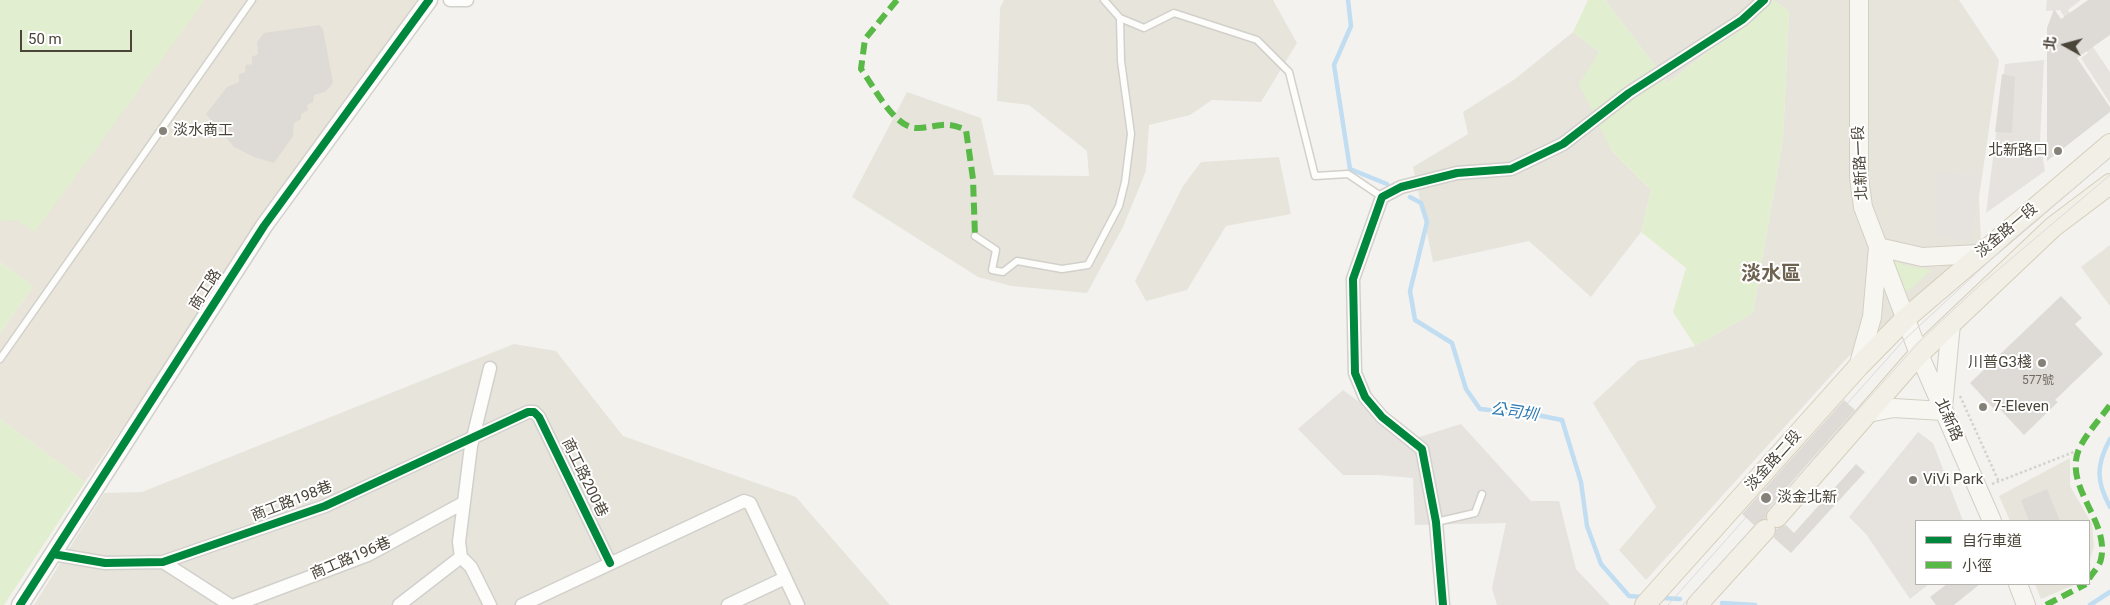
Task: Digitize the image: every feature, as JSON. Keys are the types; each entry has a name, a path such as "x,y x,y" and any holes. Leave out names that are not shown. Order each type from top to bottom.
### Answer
{"main road":[{"name":"北新路一段","path":"1859,0 1859,177 1863,208 1905,319"},
{"name":"淡金路一段","path":"1905,319 2110,144"},
{"name":"淡金路一段","path":"1919,354 2053,227 2110,184"},
{"path":"1858,367 1872,317 1878,248 1922,257 1979,254"},
{"name":"北新路","path":"1905,319 1943,411 1992,520"},
{"name":"淡金路二段","path":"1645,605 1858,367 1905,319"},
{"path":"1868,413 1894,408 1943,411 1951,324"},
{"path":"1697,605 1919,354"},
{"path":"2018,585 2026,605"}],"street":[{"name":"商工路","path":"20,605 264,226 429,0"},
{"path":"450,0 468,0"},
{"path":"1443,605 1436,522 1422,449 1382,417 1365,397 1355,373 1353,279 1382,197 1401,187 1457,174 1511,169 1563,144 1629,93 1742,20 1764,0"},
{"path":"490,368 475,435 463,503 459,542 461,557 471,567 490,605"},
{"name":"商工路198巷","path":"52,554 105,563 163,562 325,506 528,412"},
{"name":"商工路200巷","path":"528,412 534,412 539,417 610,563"},
{"path":"522,605 744,501 750,503 798,605"},
{"name":"商工路196巷","path":"235,605 368,555 463,503"},
{"path":"399,605 461,557"},
{"path":"163,562 230,605"},
{"path":"728,605 785,578"},
{"path":"269,592 274,605"}],"lane":[{"path":"0,359 252,0"},
{"path":"1104,0 1120,18 1144,28 1174,13 1257,40 1289,72 1316,176 1348,174 1382,197"},
{"path":"975,236 996,250 992,270 1004,272 1017,261 1062,269 1088,265 1118,206 1125,182 1131,134 1121,61 1120,18"},
{"path":"1436,522 1475,513 1482,494"}],"path":[{"path":"1958,391 2000,482"},
{"path":"1979,489 2079,450"}],"shaded area":[{"name":"淡水商工","path":"0,0 417,0 85,482 0,419 0,334 33,286 0,262"},
{"path":"1004,0 1273,0 1297,43 1261,102 1212,100 1190,115 1149,125 1146,171 1123,227 1087,293 1011,286 978,277 852,197 907,92 981,118 994,175 1089,176 1087,151 1029,105 997,101 1000,8"},
{"path":"1605,0 1773,0 1668,83"},
{"path":"1773,0 1959,0 1999,60 1979,198 1981,240 1847,358 1646,580 1619,550 1656,507 1593,403 1638,361 1695,346 1753,313 1783,139 1789,11"},
{"path":"2047,0 2081,0 2068,10 2110,72 2110,103 2081,58 2088,53 2060,10 2046,11"},
{"path":"1573,32 1599,52 1611,150 1651,190 1641,232 1591,297 1529,241 1433,262 1413,167 1468,134 1463,112 1515,79"},
{"path":"2044,60 2040,141 2045,171 1986,213 2005,64"},
{"path":"1279,157 1291,214 1226,226 1187,290 1146,301 1135,281 1183,186 1201,162"},
{"path":"1936,172 1981,176 1972,236 1960,241 1936,235"},
{"path":"2110,245 2110,306 2081,267"},
{"path":"514,344 556,351 623,436 796,497 890,605 34,605 104,493 142,492"},
{"path":"1343,390 1410,440 1461,424 1531,501 1559,501 1576,569 1610,605 1497,605 1492,588 1506,523 1415,525 1413,478 1379,475 1343,475 1298,429"},
{"name":"ViVi Park","path":"1918,432 1933,443 1963,520 1915,520 1915,585 1928,585 1910,599 1866,534 1849,517"},
{"path":"2070,458 2070,486 2090,520 2010,520 1999,496"},
{"path":"2090,521 2092,524 2094,547 2090,560"},
{"path":"2035,585 2074,585 2041,599"}],"green space":[{"path":"0,0 205,0 35,232 17,220 0,221"},
{"path":"1588,0 1605,0 1668,83 1773,0 1789,11 1783,139 1753,313 1695,346 1673,312 1686,268 1641,232 1651,190 1611,150 1579,84 1599,52 1573,32"},
{"path":"1889,258 1904,265 1932,270 1908,291 1903,290"},
{"path":"0,262 33,286 0,334"},
{"path":"0,419 85,482 4,605 0,605"}],"building":[{"path":"2088,0 2110,0 2110,35 2077,58 2110,107 2110,112 2047,161 2047,28 2054,9 2061,19"},
{"path":"319,25 323,29 333,83 325,92 314,95 313,102 307,105 308,110 301,114 301,119 294,123 293,136 274,163 254,157 234,147 206,114 227,87 239,82 239,74 245,72 246,65 252,64 252,57 258,54 257,42 264,33"},
{"path":"2002,74 2015,77 2012,133 1995,132"},
{"name":"川普G3棧","path":"2061,296 2082,318 2075,324 2103,354 2055,400 2058,402 2024,435 1996,405 1993,408 1970,383"},
{"path":"1844,400 1855,410 1768,509 1766,518 1754,525 1742,514"},
{"path":"1856,464 1865,472 1791,553 1774,538 1776,529 1786,525 1794,533"},
{"path":"2047,489 2060,520 2029,520 2021,500"},
{"path":"1946,585 1979,585 1954,605 1936,605 1930,597"}],"waterway":[{"name":"公司圳","path":"1348,0 1351,26 1334,65 1350,169 1387,184"},
{"name":"公司圳","path":"1410,197 1421,203 1427,222 1410,291 1415,320 1452,343 1466,389 1480,409 1537,415 1562,420 1581,482 1587,526 1601,564 1629,596 1642,597"},
{"name":"公司圳","path":"2110,439 2100,465 2100,481 2110,507"},
{"name":"公司圳","path":"2090,605 2110,592"},
{"name":"公司圳","path":"1662,598 1680,599"},
{"name":"公司圳","path":"1722,603 1755,605"}],"tram line":[{"path":"1668,605 1903,341 2011,241 2110,158"},
{"path":"1683,605 1920,341 1980,285 2110,175"}],"marked path":[{"path":"897,0 865,39 861,69 885,105 901,122 909,127 952,125 966,130 973,179 975,236"},
{"path":"2090,578 2100,562 2102,545 2099,531 2081,490 2077,477 2076,463 2082,443 2110,405"},
{"path":"2046,605 2084,585"}],"cycle path":[{"path":"20,605 264,226 429,0"},
{"path":"1443,605 1436,522 1422,449 1382,417 1365,397 1355,373 1353,279 1382,197 1401,187 1457,173 1511,169 1563,144 1629,93 1742,20 1764,0"},
{"path":"53,554 105,563 163,562 325,506 528,412 534,412 539,417 610,563"}],"place":[{"name":"淡水商工","path":"163,131"},
{"name":"北新路口","path":"2058,151"},
{"name":"川普G3棧","path":"2042,363"},
{"name":"7-Eleven","path":"1983,407"},
{"name":"ViVi Park","path":"1913,480"},
{"name":"淡金北新","path":"1766,498"}],"district":[{"name":"淡水區","path":"1771,275"}]}
